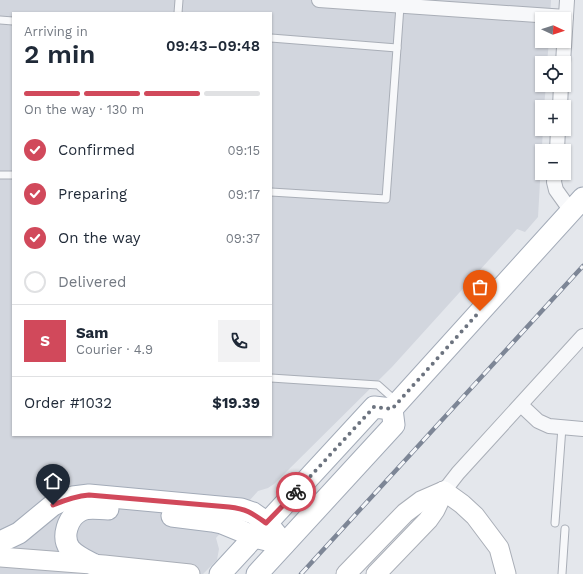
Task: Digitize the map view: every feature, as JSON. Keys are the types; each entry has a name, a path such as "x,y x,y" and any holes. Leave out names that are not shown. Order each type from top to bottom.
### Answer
{"main road":[{"path":"261,569 394,425 395,406 577,204"},
{"path":"220,574 374,407 395,406"},
{"path":"347,573 405,513 421,501 444,491"},
{"path":"376,574 428,520 435,510 444,491"},
{"path":"444,491 475,516 500,548 506,574"},
{"path":"0,542 19,532 53,505 63,500 81,496 97,496 241,509 253,513 260,530"},
{"path":"93,564 82,559 70,548 66,540 66,529 72,518 80,511 88,508 212,521 260,530 284,544"},
{"path":"0,557 93,564 190,574"}],"street":[{"path":"319,0 400,6 418,3 535,14"},
{"path":"566,12 567,0"},
{"path":"554,180 556,190 577,204"},
{"path":"444,491 458,473 583,336"},
{"path":"521,405 538,421 549,426 583,429"}],"lane":[{"path":"178,12 179,0"},
{"path":"272,192 386,199 400,6"},
{"path":"0,20 12,21"},
{"path":"272,38 397,48"},
{"path":"0,175 12,176"},
{"path":"272,378 378,385 395,406"},
{"path":"555,523 562,427"},
{"path":"562,574 565,529"}],"shaded area":[{"path":"0,0 551,0 550,12 535,12 535,48 548,48 548,56 535,56 535,92 545,92 545,100 535,100 535,136 543,136 542,144 535,144 535,180 540,180 538,217 525,232 517,229 392,367 274,484 268,488 258,491 216,538 219,549 217,560 203,574 0,574"}],"railway":[{"path":"301,574 583,266"}],"way so far":[{"path":"296,492 374,407 392,409 480,311"}],"route":[{"path":"53,505 63,500 89,495 229,507 253,513 266,523 296,492"}]}
